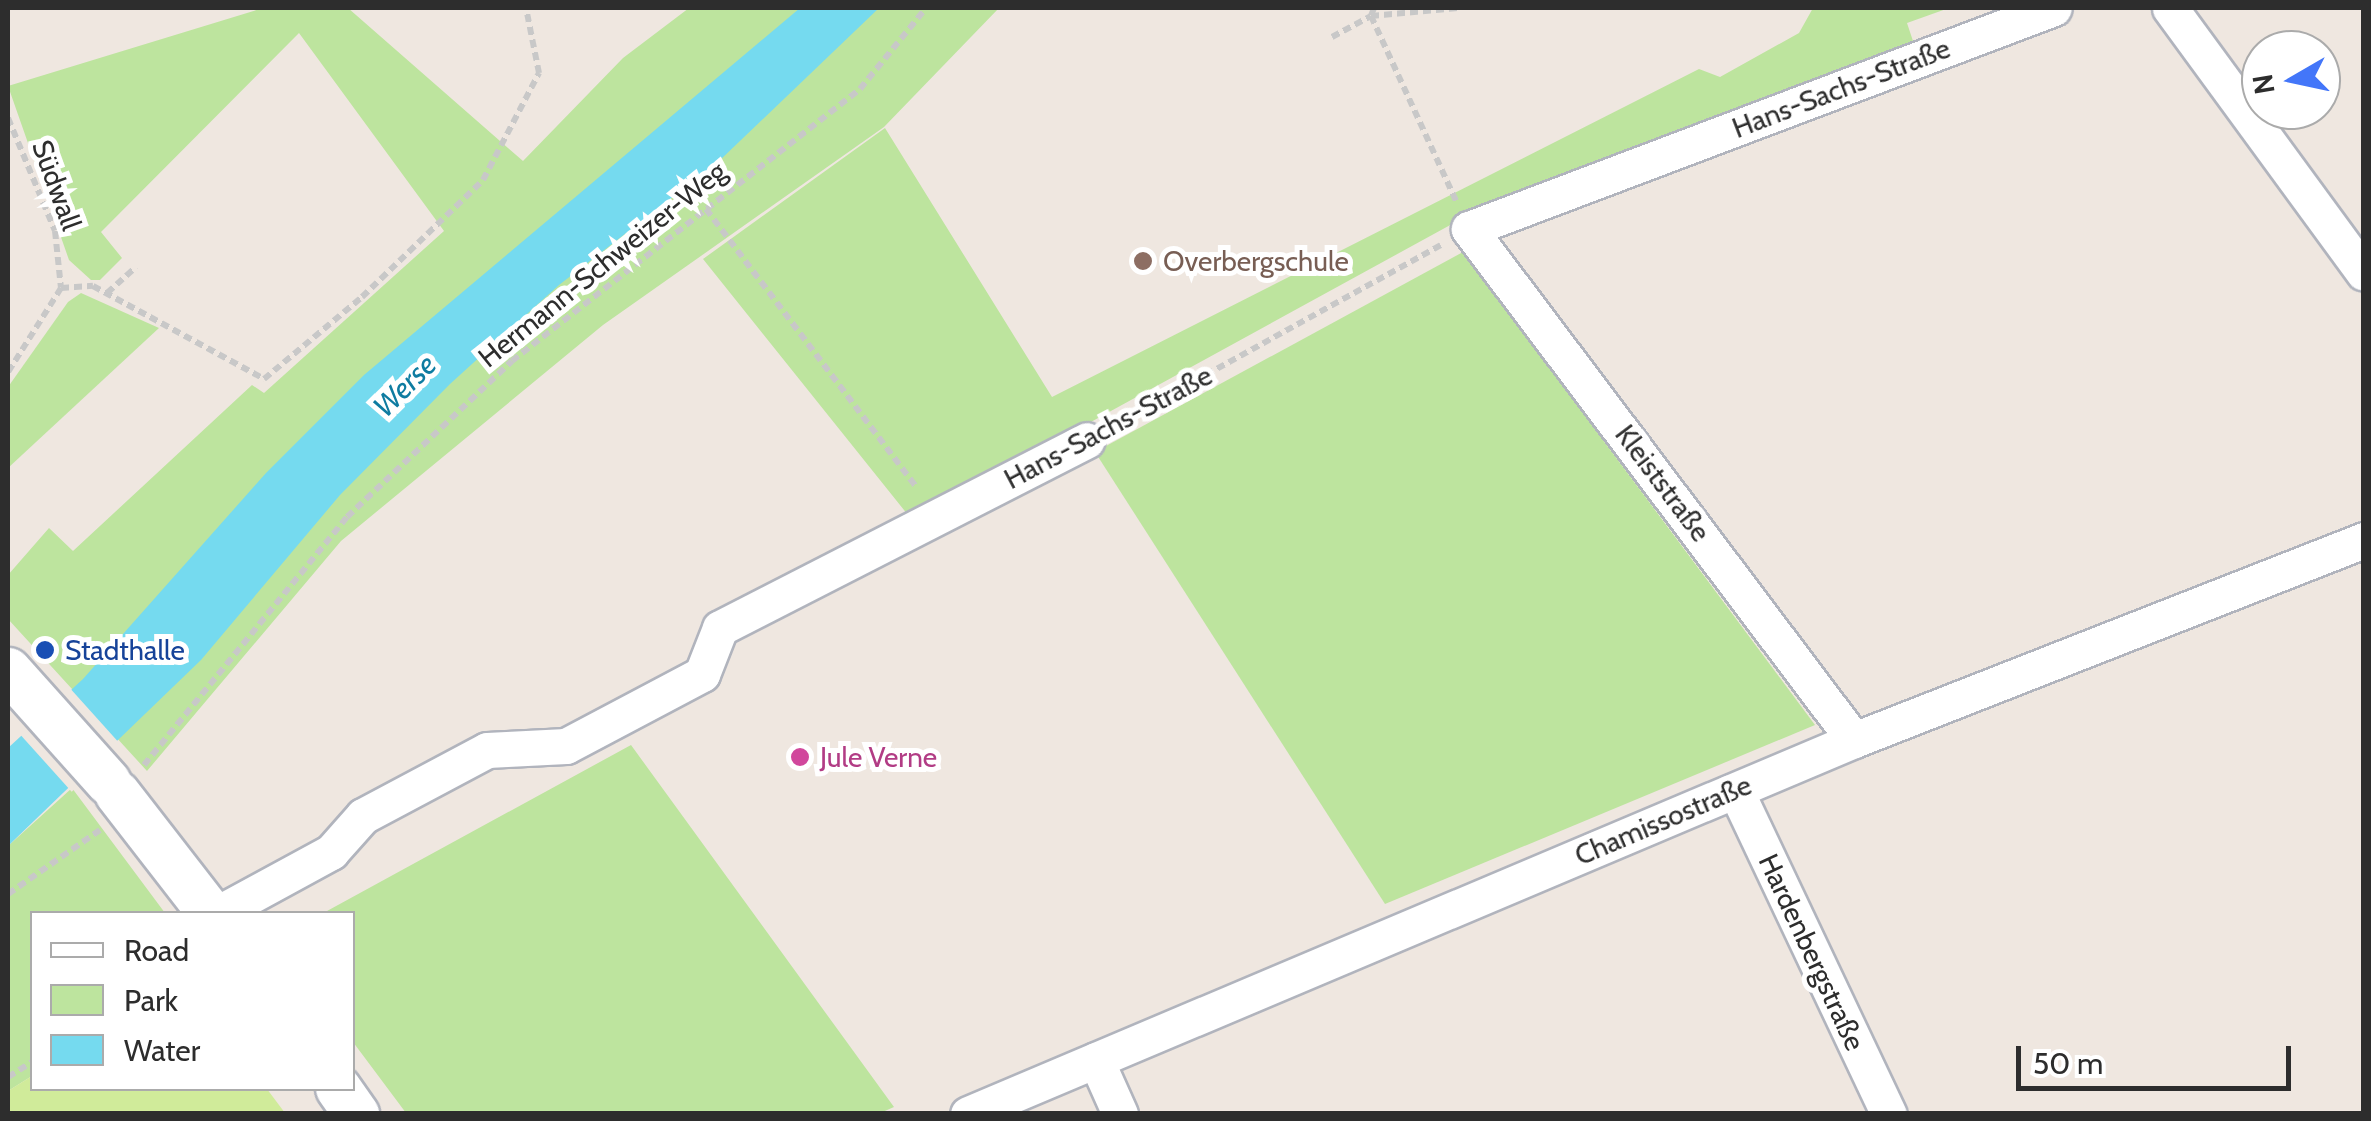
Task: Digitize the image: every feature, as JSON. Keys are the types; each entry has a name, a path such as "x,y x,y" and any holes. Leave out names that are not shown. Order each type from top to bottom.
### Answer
{"street":[{"name":"Hans-Sachs-Straße","path":"1468,229 2054,8"},
{"path":"2170,8 2364,273"},
{"name":"Kleiststraße","path":"1468,229 1854,740"},
{"name":"Hans-Sachs-Straße","path":"220,911 331,852 362,816 487,750 566,746 702,674 720,628 1087,440"},
{"name":"Chamissostraße","path":"968,1114 1854,740 2364,540"},
{"path":"21,686 119,795 212,911"},
{"name":"Hardenbergstraße","path":"1736,790 1889,1114"},
{"path":"1096,1060 1120,1114"},
{"path":"340,1091 356,1114"}],"path":[{"path":"8,372 61,288 93,286 264,380 362,297 483,180 539,73 526,8"},
{"name":"Hermann-Schweizer-Weg","path":"8,894 119,795 347,517 512,361 860,89 926,8"},
{"path":"1332,37 1373,12 1458,8"},
{"path":"1373,12 1468,229"},
{"name":"Südwall","path":"8,118 55,232 61,288"},
{"path":"706,209 939,518"},
{"name":"Hans-Sachs-Straße","path":"1087,440 1468,229"},
{"path":"107,293 136,267"},
{"path":"8,1077 30,1063"}],"green space":[{"path":"263,8 348,8 523,161 623,58 689,8 999,8 884,127 603,325 341,541 147,771 8,619 8,575 49,528 73,551 252,385 264,393 444,231 299,33 101,232 122,258 100,280 91,280 69,260 8,86"},
{"path":"1813,8 1949,8 1907,23 1914,44 1474,212 912,520 703,259 885,128 1052,397 1699,69 1720,77 1799,33"},
{"path":"1463,252 1815,725 1385,904 1095,452"},
{"path":"81,293 159,328 8,468 8,387 68,302"},
{"path":"631,745 894,1107 878,1114 406,1113 355,1045 355,911 327,911"},
{"path":"72,788 164,911 30,911 30,1077 8,1091 8,846"},
{"path":"30,1077 30,1091 268,1091 285,1113 8,1113 8,1091"}],"water":[{"name":"Werse","path":"800,8 879,8 718,162 559,285 450,384 340,495 201,660 8,846 8,748 83,679 266,473 364,375"}],"pier":[{"path":"68,686 122,746 72,792 17,732"}],"place":[{"name":"Overbergschule","path":"1143,261"},
{"name":"Stadthalle","path":"45,650"},
{"name":"Jule Verne","path":"800,757"}]}
